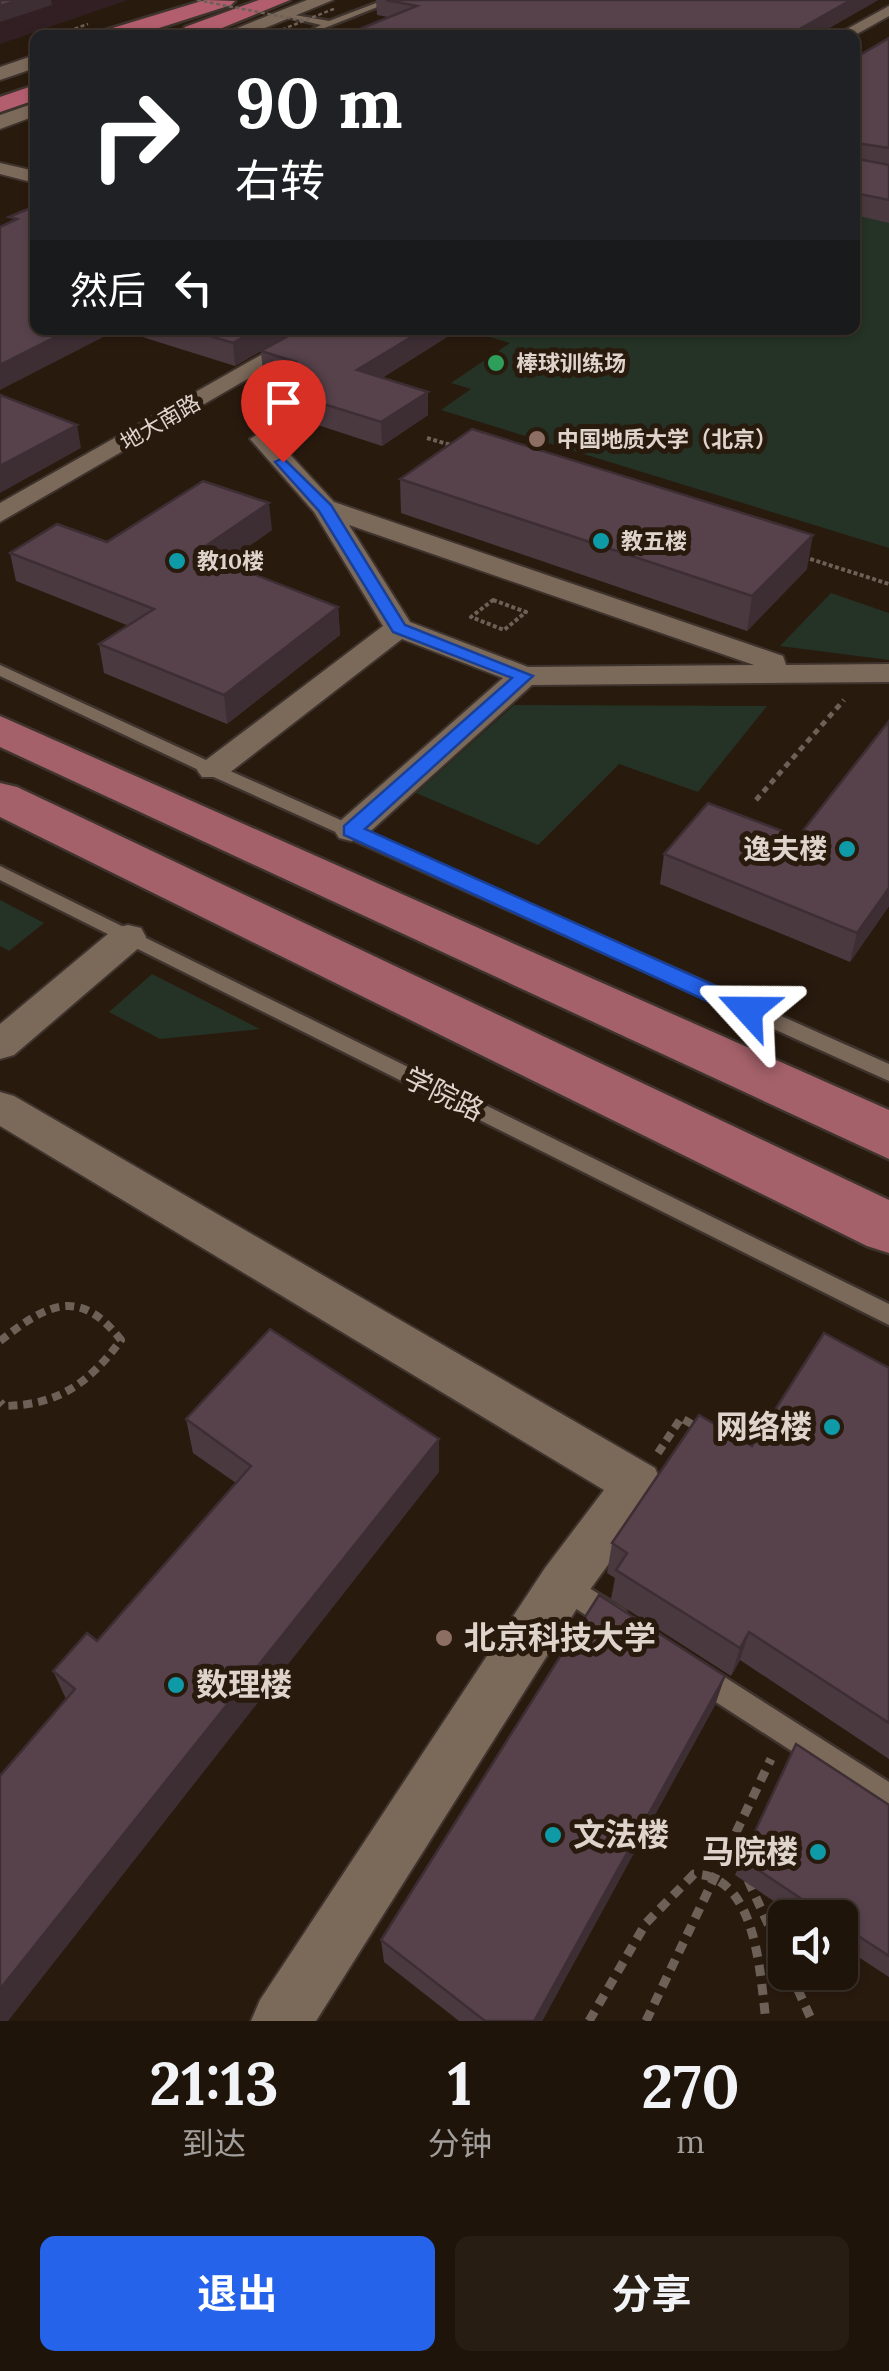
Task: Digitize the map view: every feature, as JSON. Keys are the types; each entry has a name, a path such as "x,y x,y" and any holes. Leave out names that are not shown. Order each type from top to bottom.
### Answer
{"highway":[{"path":"130,30 225,0"},
{"path":"144,30 225,0"},
{"path":"205,30 275,13"},
{"path":"238,30 275,13"},
{"path":"0,84 30,72"},
{"path":"0,105 30,94"}],"main road":[{"path":"0,730 889,1136"},
{"path":"0,798 889,1228"}],"street":[{"path":"126,30 201,0"},
{"path":"275,13 330,4"},
{"path":"853,30 889,10"},
{"path":"0,74 30,63"},
{"path":"0,122 30,110"},
{"path":"0,168 30,176"},
{"name":"地大南路","path":"0,514 312,335"},
{"path":"262,440 326,508 399,628 524,676 879,672"},
{"path":"326,508 799,671"},
{"path":"214,770 399,628"},
{"path":"351,830 524,676"},
{"path":"0,1045 128,937"},
{"path":"0,1106 638,1484 563,1585 281,2021"}],"lane":[{"path":"317,29 391,0"},
{"path":"275,13 330,24"},
{"path":"0,670 889,1073"},
{"name":"学院路","path":"0,872 889,1314"},
{"path":"563,1585 642,1637"},
{"path":"674,1658 889,1798"}],"path":[{"path":"201,0 304,21 330,4"},
{"path":"275,13 304,21"},
{"path":"427,438 464,450"},
{"path":"796,554 889,584"},
{"path":"493,600 508,605 526,612 504,630 471,618 493,600"},
{"path":"756,800 879,672"},
{"path":"0,1341 46,1308 76,1303 107,1317 122,1340 106,1362 69,1396 39,1407 4,1406 0,1402"},
{"path":"638,1484 681,1418 713,1437"},
{"path":"646,2021 784,1730"},
{"path":"731,1843 768,1924"},
{"path":"589,2021 624,1954 664,1896 694,1874 716,1876 736,1897 755,1948 766,2021"},
{"path":"798,1990 812,2021"}],"shaded area":[{"path":"0,0 128,0 41,30 30,30 30,34 0,44"}],"green space":[{"path":"860,191 889,197 889,548 441,410 471,389 451,383 510,343 483,335 860,335"},
{"path":"831,593 889,613 889,660 780,646"},
{"path":"514,705 767,706 698,792 619,764 538,845 416,793"},
{"path":"0,900 44,923 9,951 0,946"},
{"path":"152,974 260,1029 160,1039 109,1012"}],"building":[{"path":"386,0 851,0 798,30 357,30 417,6"},
{"path":"889,38 889,148 860,144 860,55"},
{"path":"860,159 889,165 889,200 860,194"},
{"path":"30,208 30,335 59,335 0,365 0,227 17,219 9,217"},
{"path":"207,335 247,335 233,343"},
{"path":"290,335 415,335 357,370 428,392 381,422 279,390 298,378 280,372 296,362 261,351"},
{"path":"0,395 77,425 0,466"},
{"path":"472,429 813,535 752,596 400,479"},
{"path":"203,481 269,503 197,552 338,607 224,695 99,644 154,609 10,553 57,524 107,542"},
{"name":"逸夫楼","path":"889,721 889,888 857,933 664,854 708,803 798,837"},
{"name":"数理楼","path":"270,1329 439,1439 0,1989 0,1776 75,1689 53,1671 87,1633 97,1641 251,1466 186,1419"},
{"path":"824,1333 889,1368 889,1723 749,1632 740,1648 616,1570 627,1553 612,1543 699,1415 752,1446"},
{"name":"文法楼","path":"599,1595 725,1676 534,2021 485,2021 381,1940"},
{"name":"马院楼","path":"796,1744 889,1805 889,1956 858,1936 858,1900 803,1900 742,1859"}],"place":[{"name":"棒球训练场","path":"496,363"},
{"name":"中国地质大学（北京）","path":"537,439"},
{"name":"教五楼","path":"601,541"},
{"name":"教10楼","path":"177,561"},
{"name":"逸夫楼","path":"847,849"},
{"name":"网络楼","path":"832,1427"},
{"name":"北京科技大学","path":"444,1638"},
{"name":"数理楼","path":"176,1685"},
{"name":"文法楼","path":"553,1835"},
{"name":"马院楼","path":"818,1852"}],"route":[{"path":"283,462 326,508 399,628 524,676 351,830 748,1010"}]}
